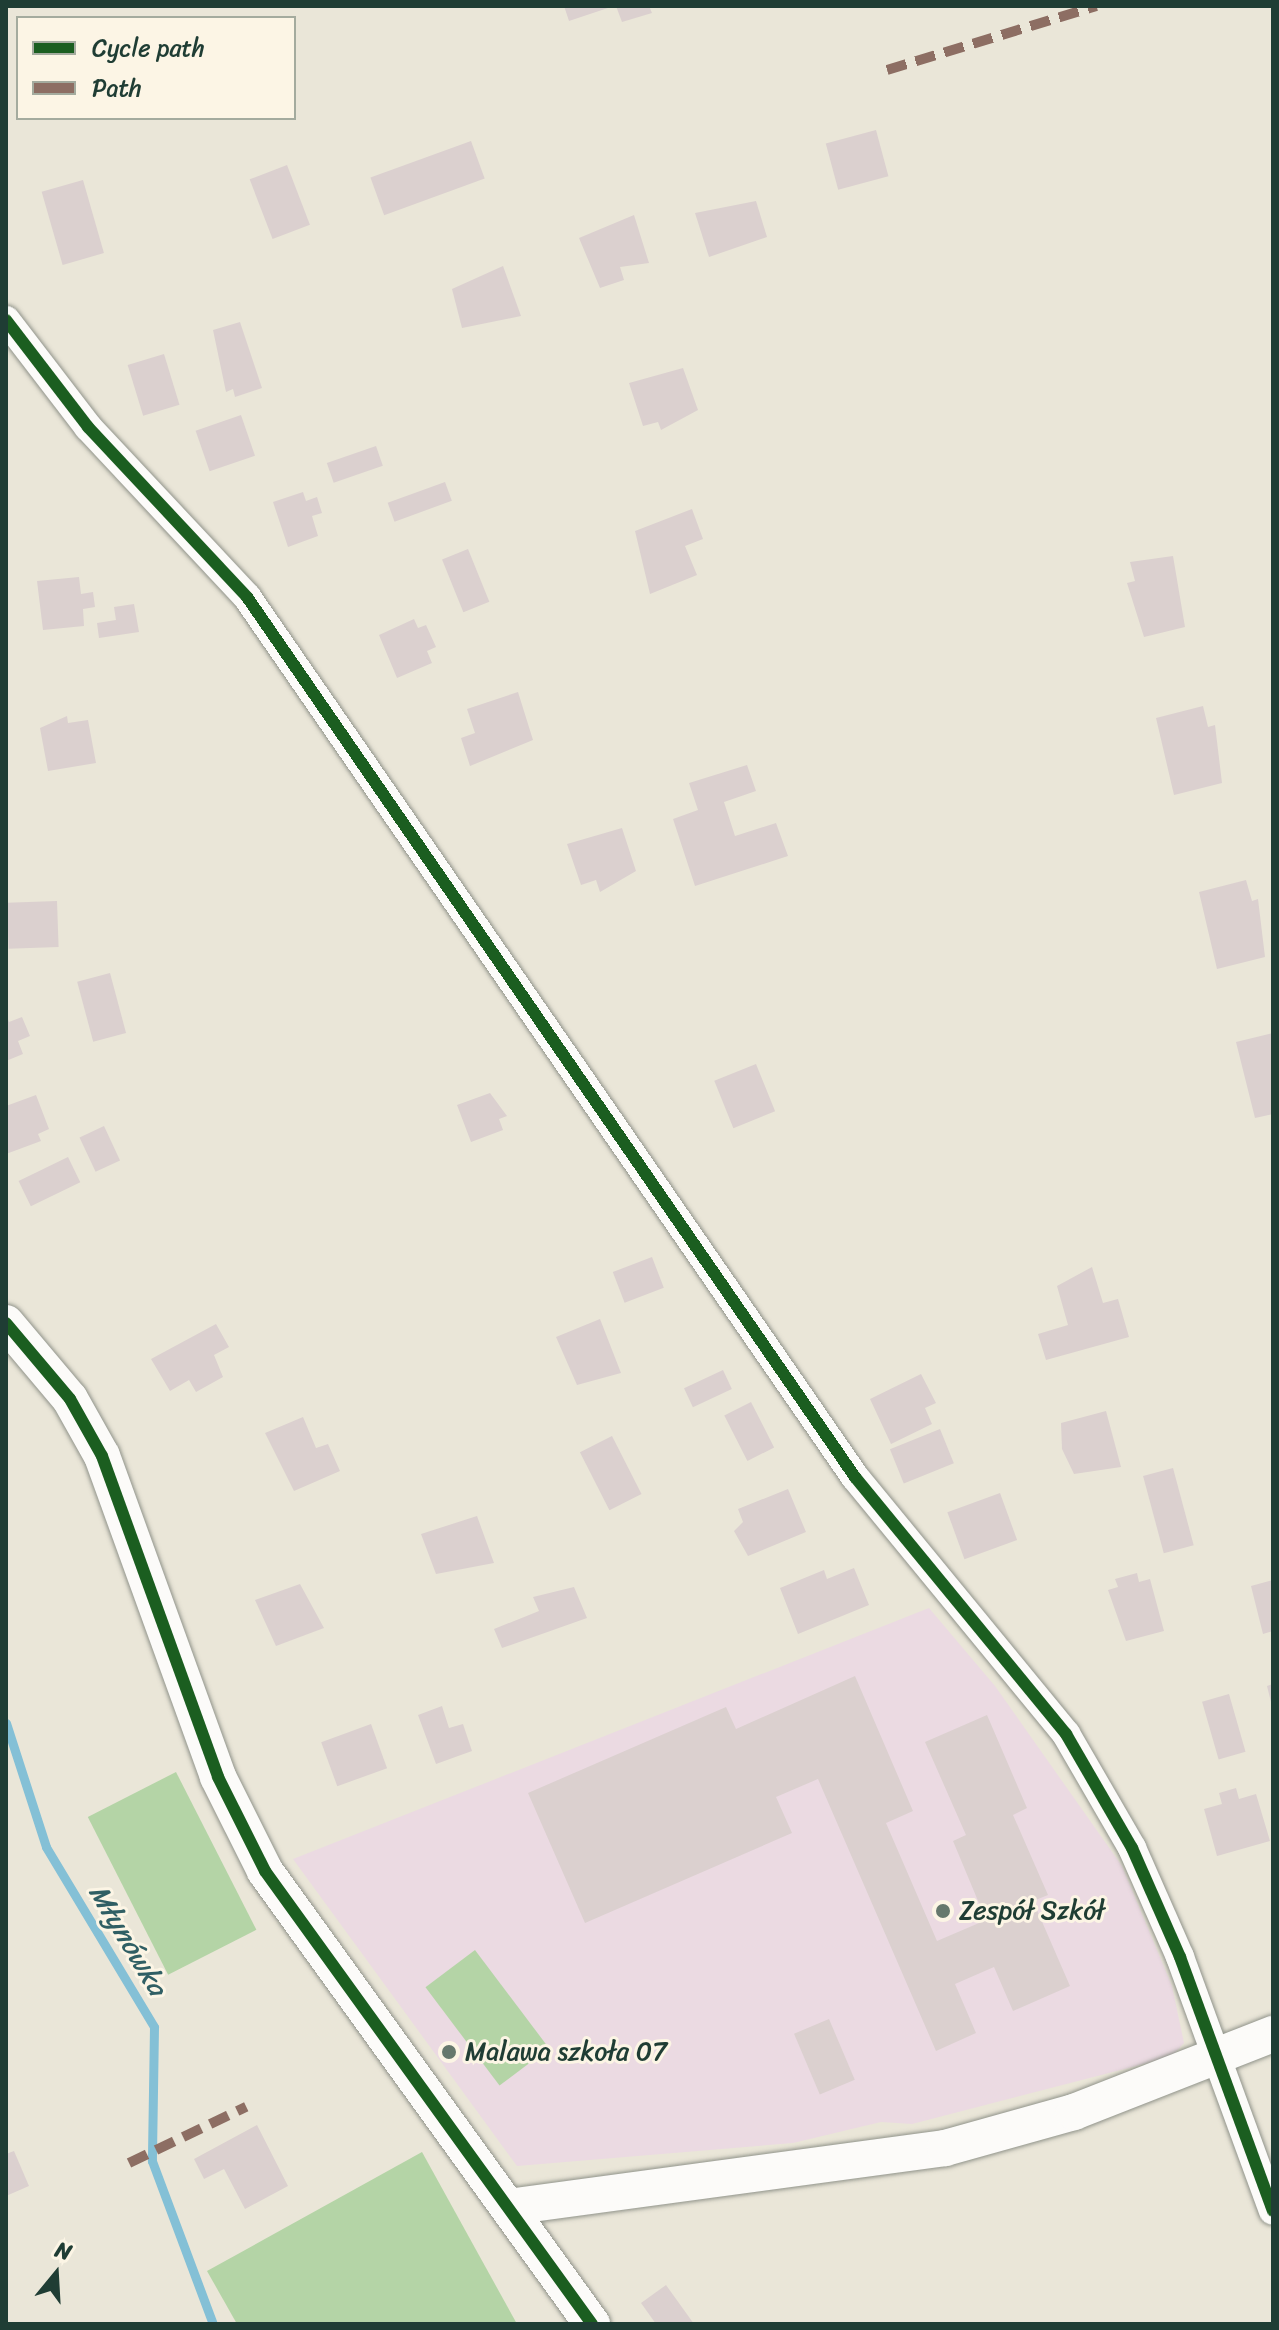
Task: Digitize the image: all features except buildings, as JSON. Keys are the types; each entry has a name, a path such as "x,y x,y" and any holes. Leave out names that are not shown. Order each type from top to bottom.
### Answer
{"street":[{"path":"6,320 88,427 247,597 855,1477 1066,1734 1132,1848 1180,1957 1213,2061 1273,2211"},
{"path":"6,1323 70,1399 102,1456 218,1777 265,1871 592,2324"},
{"path":"509,2207 945,2148 1074,2112 1213,2061 1273,2034"}],"shaded area":[{"path":"929,1608 995,1686 1122,1866 1172,1986 1184,2043 1171,2057 912,2124 881,2122 793,2143 517,2166 293,1859"}],"green space":[{"path":"176,1772 256,1930 168,1975 88,1817"},
{"path":"475,1950 549,2048 500,2086 425,1987"},
{"path":"422,2152 517,2324 237,2324 207,2271"}],"waterway":[{"name":"Młynówka","path":"6,1723 46,1847 154,2027 152,2161 213,2324"}],"marked path":[{"path":"887,70 1096,6"},
{"path":"129,2163 246,2107"}],"cycle path":[{"path":"6,320 88,427 247,597 855,1477 1066,1734 1132,1848 1180,1957 1273,2211"},
{"path":"6,1323 70,1399 102,1456 218,1777 265,1871 592,2324"}],"place":[{"name":"Zespół Szkół","path":"943,1911"},
{"name":"Malawa szkoła 07","path":"449,2052"}]}
